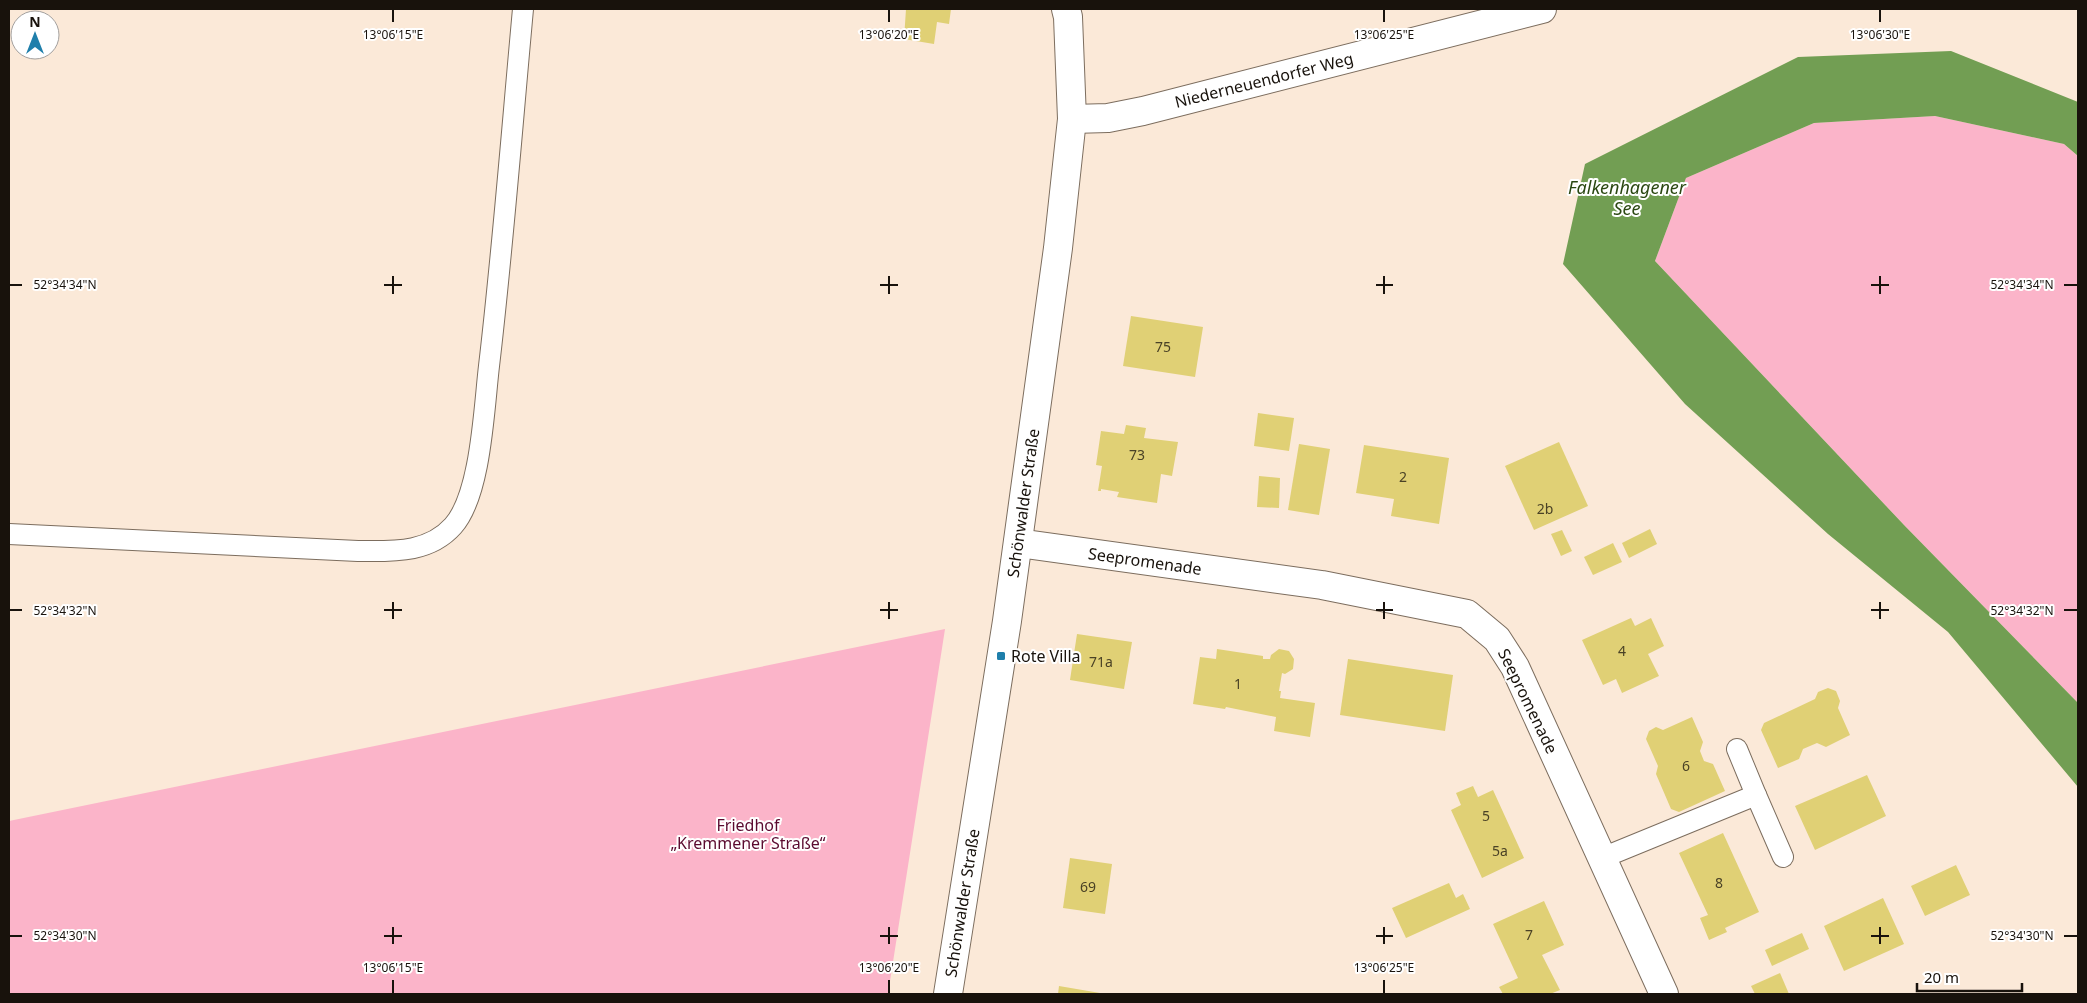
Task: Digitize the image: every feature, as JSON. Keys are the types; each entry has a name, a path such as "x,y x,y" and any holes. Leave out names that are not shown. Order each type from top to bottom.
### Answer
{"street":[{"name":"Schönwalder Straße","path":"948,994 1018,543 1058,248 1072,119 1068,17 1066,9"},
{"name":"Niederneuendorfer Weg","path":"1072,119 1108,118 1143,111 1542,9"},
{"name":"Seepromenade","path":"1018,543 1322,585 1467,614 1497,639 1515,667 1664,994"}],"lane":[{"path":"9,534 358,552 410,550 438,539 454,526 467,502 478,458 497,300 523,9"},
{"path":"1737,750 1783,857"},
{"path":"1602,858 1756,794"}],"green space":[{"path":"1935,116 2064,144 2078,156 2078,703 1904,525 1655,261 1686,178 1814,123"},
{"name":"Friedhof „Kremmener Straße“","path":"945,629 888,994 9,994 9,821"}],"water":[{"name":"Falkenhagener See","path":"1951,51 2078,102 2078,156 2064,144 1935,116 1814,123 1686,178 1655,261 1904,525 2078,703 2078,787 1948,632 1828,534 1685,404 1563,264 1585,164 1798,57"}],"building":[{"path":"906,9 951,9 949,24 937,22 934,44 904,39"},
{"path":"1131,316 1203,327 1195,377 1123,366"},
{"path":"1258,413 1294,418 1289,451 1254,446"},
{"path":"1126,425 1146,428 1144,438 1178,442 1172,476 1161,474 1157,503 1117,497 1119,492 1101,489 1101,491 1098,491 1102,466 1096,465 1101,431 1124,434"},
{"path":"1559,442 1588,506 1534,530 1505,466"},
{"path":"1299,444 1330,449 1319,515 1288,510"},
{"path":"1364,445 1449,458 1439,524 1391,516 1394,499 1356,493"},
{"path":"1259,476 1280,478 1279,508 1257,507"},
{"path":"1650,529 1657,544 1629,558 1622,543"},
{"path":"1562,530 1572,551 1561,556 1551,534"},
{"path":"1613,543 1622,562 1593,575 1584,557"},
{"path":"1631,618 1635,626 1651,618 1664,646 1648,654 1659,676 1622,693 1616,679 1603,685 1582,640"},
{"path":"1077,634 1132,642 1124,689 1070,680"},
{"path":"1217,649 1263,656 1263,659 1270,659 1271,655 1279,649 1289,651 1294,659 1293,669 1285,674 1282,673 1279,691 1281,691 1280,698 1315,703 1310,737 1274,731 1276,717 1226,707 1225,709 1193,704 1200,657 1216,659"},
{"path":"1348,659 1453,675 1445,731 1340,715"},
{"path":"1828,688 1836,691 1840,701 1838,708 1850,735 1826,747 1817,743 1803,749 1799,759 1778,768 1761,730 1764,723 1815,699 1818,692"},
{"path":"1692,717 1703,742 1700,751 1704,761 1713,764 1725,791 1679,812 1671,809 1656,774 1658,766 1646,739 1649,731 1656,727 1663,730"},
{"path":"1867,775 1886,816 1815,850 1795,806"},
{"path":"1473,786 1478,797 1493,790 1524,858 1482,878 1451,810 1461,805 1456,793"},
{"path":"1723,833 1759,912 1725,928 1727,932 1709,940 1700,918 1708,915 1679,853"},
{"path":"1070,858 1112,864 1105,914 1063,908"},
{"path":"1956,865 1970,895 1925,916 1911,886"},
{"path":"1449,883 1456,898 1463,894 1470,909 1406,938 1392,908"},
{"path":"1883,898 1904,944 1844,971 1824,926"},
{"path":"1544,901 1564,945 1542,955 1560,990 1550,994 1503,994 1499,987 1518,978 1493,924"},
{"path":"1802,933 1809,949 1772,966 1765,950"},
{"path":"1780,973 1789,994 1755,994 1751,986"},
{"path":"1059,986 1100,993 1100,994 1058,994"}],"place":[{"name":"Rote Villa","path":"1001,656"}]}
